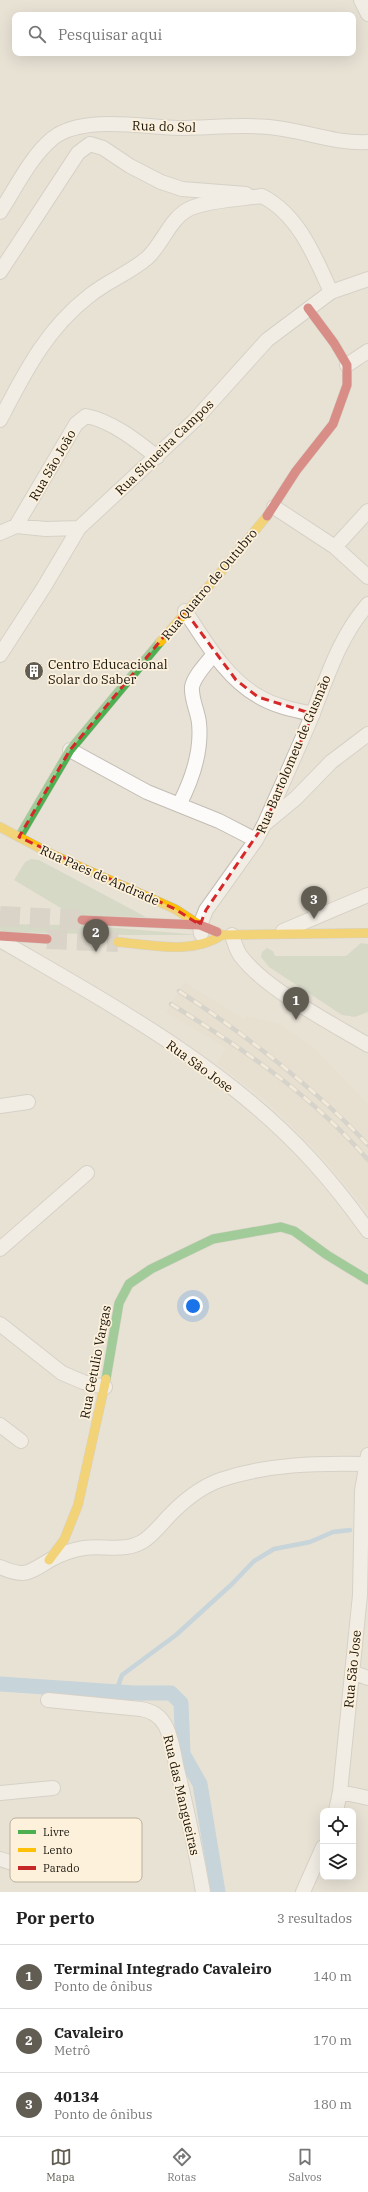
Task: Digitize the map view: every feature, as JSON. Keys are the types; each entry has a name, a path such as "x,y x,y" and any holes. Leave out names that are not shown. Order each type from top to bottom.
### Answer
{"street":[{"path":"361,0 368,14"},
{"name":"Rua do Sol","path":"0,212 29,167 54,138 68,130 87,126 105,124 178,128 270,126 348,142 368,142"},
{"path":"0,272 78,154 90,144 103,148 146,175 182,189 233,192 262,196 284,211 300,231 313,253 331,292"},
{"path":"0,420 24,374 42,344 66,316 89,296 148,257 176,220 184,212 198,206 262,196"},
{"name":"Rua Siqueira Campos","path":"0,655 44,587 79,528 194,421 267,340 331,292 368,279"},
{"path":"308,308 334,343 347,364 368,351"},
{"name":"Rua Quatro de Outubro","path":"18,837 70,750 185,611 215,579 274,507 296,471 333,424 342,403 346,385 347,364"},
{"name":"Rua São João","path":"16,526 76,424 86,416 98,420 141,444 157,457"},
{"path":"274,507 335,547 368,577"},
{"path":"335,547 368,511"},
{"path":"0,533 16,526 46,529 79,528"},
{"name":"Rua Bartolomeu de Gusmão","path":"202,946 200,925 206,910 256,840 265,823 313,714 341,644 348,631 368,604"},
{"path":"185,611 214,654 236,680 258,697 284,708 313,714"},
{"path":"179,805 190,783 198,747 199,724 192,688 196,679 214,654"},
{"path":"265,823 296,798 331,762 368,734"},
{"path":"70,750 118,778 219,821 256,840"},
{"name":"Rua Paes de Andrade","path":"0,828 51,854 175,909 200,925"},
{"path":"274,936 368,895"},
{"path":"82,920 200,925 227,935 274,936 368,933"},
{"path":"118,942 202,946 227,935"},
{"path":"227,935 239,954 264,979 311,1011 368,1045"},
{"path":"0,936 47,939"},
{"name":"Rua São Jose","path":"0,940 153,1032 238,1093 313,1162 368,1231"},
{"path":"0,1106 28,1102"},
{"path":"0,1249 87,1173"},
{"name":"Rua Getulio Vargas","path":"45,1564 64,1540 78,1505 105,1387 115,1320 123,1292 137,1277 198,1245 232,1235 288,1228 368,1280"},
{"path":"0,1324 62,1373 83,1382 105,1387"},
{"path":"0,1425 21,1441"},
{"path":"0,1567 12,1572 22,1573 45,1564 67,1552 84,1548 118,1548 135,1545 146,1540 188,1497 202,1487 220,1480 281,1466 367,1460"},
{"name":"Rua São Jose","path":"337,1808 340,1792 352,1672 364,1594 362,1491 367,1460"},
{"path":"352,1672 368,1678"},
{"name":"Rua das Mangueiras","path":"48,1700 141,1709 152,1711 159,1717 166,1727 172,1745 196,1848 203,1892"},
{"path":"0,1793 54,1788"},
{"path":"340,1792 368,1798"},
{"path":"303,1892 320,1854"},
{"path":"0,1859 10,1862"}],"highlighted area":[{"path":"185,611 236,680 258,697 313,714 265,823 206,910 200,925 175,909 19,837 70,750"}],"shaded area":[{"path":"184,982 244,1019 246,1016 280,1024 314,1048 368,1104 368,1212 327,1162 269,1103 217,1063 226,1048 166,1012"}],"green space":[{"path":"31,859 39,860 146,917 74,916 14,880 25,862"},
{"path":"0,924 82,925 200,935 5,932 0,930"},
{"path":"361,943 368,944 368,1012 355,1017 342,1015 269,967 261,957 262,952 267,948 273,951 275,956 346,956"}],"waterway":[{"path":"116,1692 122,1675 176,1635 232,1584 254,1561 274,1549 310,1542 333,1532 350,1530"},
{"path":"0,1684 134,1693 171,1693 181,1703 183,1754 200,1784 218,1892"}],"tunnel":[{"path":"0,916 82,920"},
{"path":"47,939 118,942"}],"railway":[{"path":"179,991 278,1062 347,1123 368,1145"},
{"path":"171,1004 276,1074 324,1115 368,1160"}],"traffic: fast":[{"path":"19,837 70,750 160,642"},
{"path":"106,1379 119,1303 129,1284 151,1269 213,1239 281,1227 294,1231 327,1255 368,1280"}],"traffic: slow":[{"path":"160,642 267,516"},
{"path":"0,827 51,854 175,909 198,924"},
{"path":"217,932 222,935 368,933"},
{"path":"118,942 185,947 198,945 222,935"},
{"path":"49,1560 64,1540 78,1505 106,1379"}],"traffic: jam":[{"path":"267,516 296,471 333,424 347,385 347,365 334,343 308,308"},
{"path":"82,920 200,925 217,932"},
{"path":"0,936 47,939"}],"place":[{"name":"Centro Educacional Solar do Saber","path":"34,671"},
{"name":"40134","path":"314,919"},
{"name":"Cavaleiro","path":"96,952"},
{"name":"Terminal Integrado Cavaleiro","path":"296,1020"}]}
